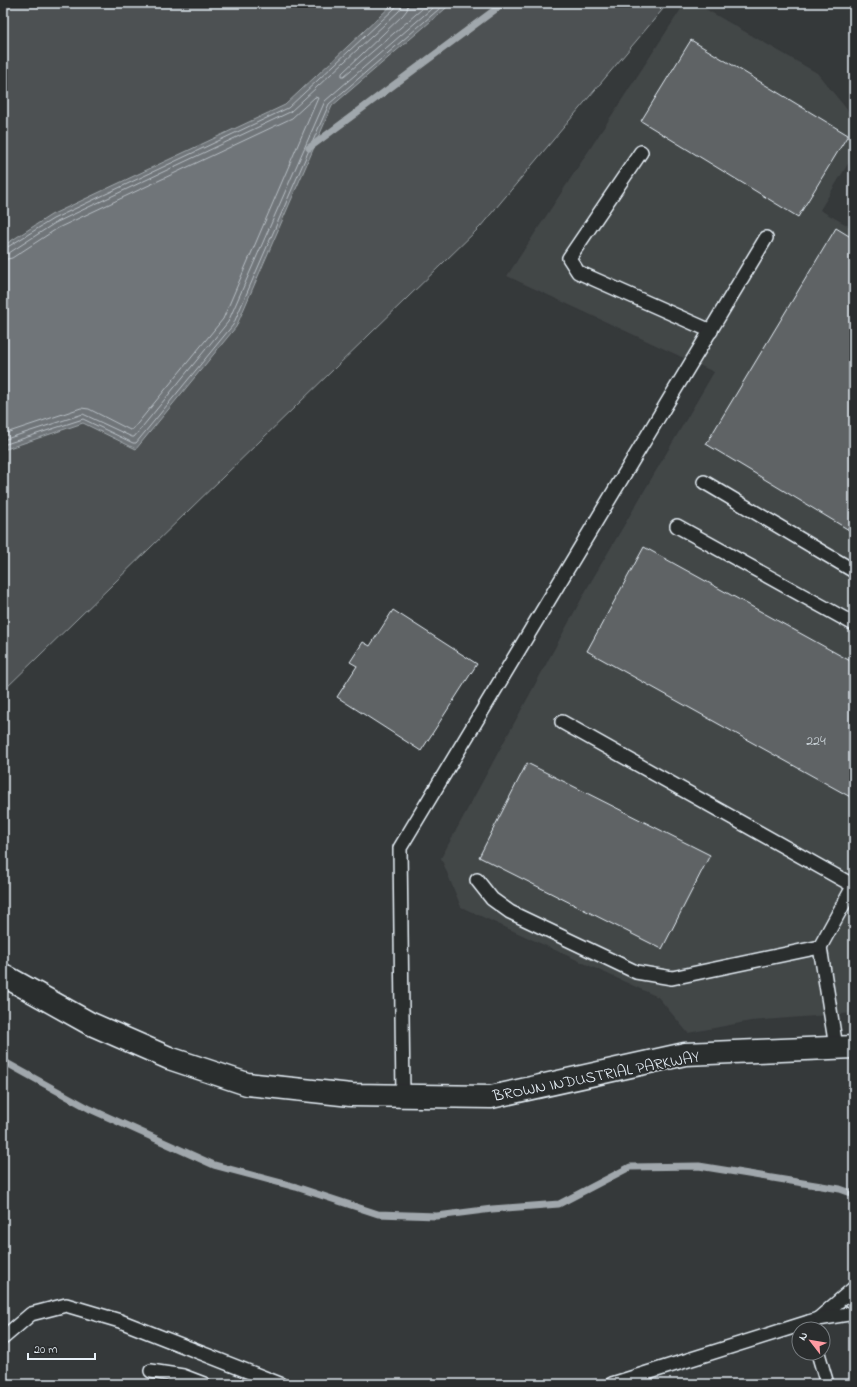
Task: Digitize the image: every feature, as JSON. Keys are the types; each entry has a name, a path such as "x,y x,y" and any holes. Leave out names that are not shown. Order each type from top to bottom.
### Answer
{"street":[{"name":"BROWN INDUSTRIAL PARKWAY","path":"3,975 89,1023 169,1058 247,1084 351,1095 491,1097 685,1054 845,1047"}],"lane":[{"path":"641,152 569,258 578,272 711,331"},
{"path":"403,1096 400,848 766,238"},
{"path":"704,482 854,571"},
{"path":"677,526 854,624"},
{"path":"562,722 854,885 820,947 845,1047"},
{"path":"477,880 492,899 510,912 636,972 672,978 820,947"},
{"path":"815,1321 854,1288"},
{"path":"3,1338 32,1314 66,1305 120,1321 280,1384"},
{"path":"821,1321 854,1313"},
{"path":"612,1384 791,1330"},
{"path":"820,1361 827,1384"},
{"path":"151,1370 183,1376 204,1384"}],"shaded area":[{"path":"3,3 668,3 480,227 3,691"},
{"path":"685,3 695,3 817,73 854,118 854,154 820,210 854,229 854,1013 751,1021 688,1033 658,997 461,907 441,858 589,585 714,372 507,276"},
{"path":"3,1313 8,1384 3,1384"}],"water":[{"path":"394,3 452,3 332,106 236,327 136,449 83,423 3,450 3,246 51,215 285,105"}],"building":[{"path":"691,40 848,135 798,217 641,121"},
{"path":"836,228 854,239 854,533 706,444"},
{"path":"644,547 854,663 854,799 587,651"},
{"path":"393,610 477,664 421,751 337,697 357,666 350,662 363,642 370,646"},
{"path":"527,763 710,855 662,949 479,857"}],"waterway":[{"path":"309,148 504,3"},
{"path":"3,1061 90,1109 214,1165 296,1187 378,1214 437,1216 492,1209 559,1204 630,1167 699,1166 840,1189 854,1194"}]}
